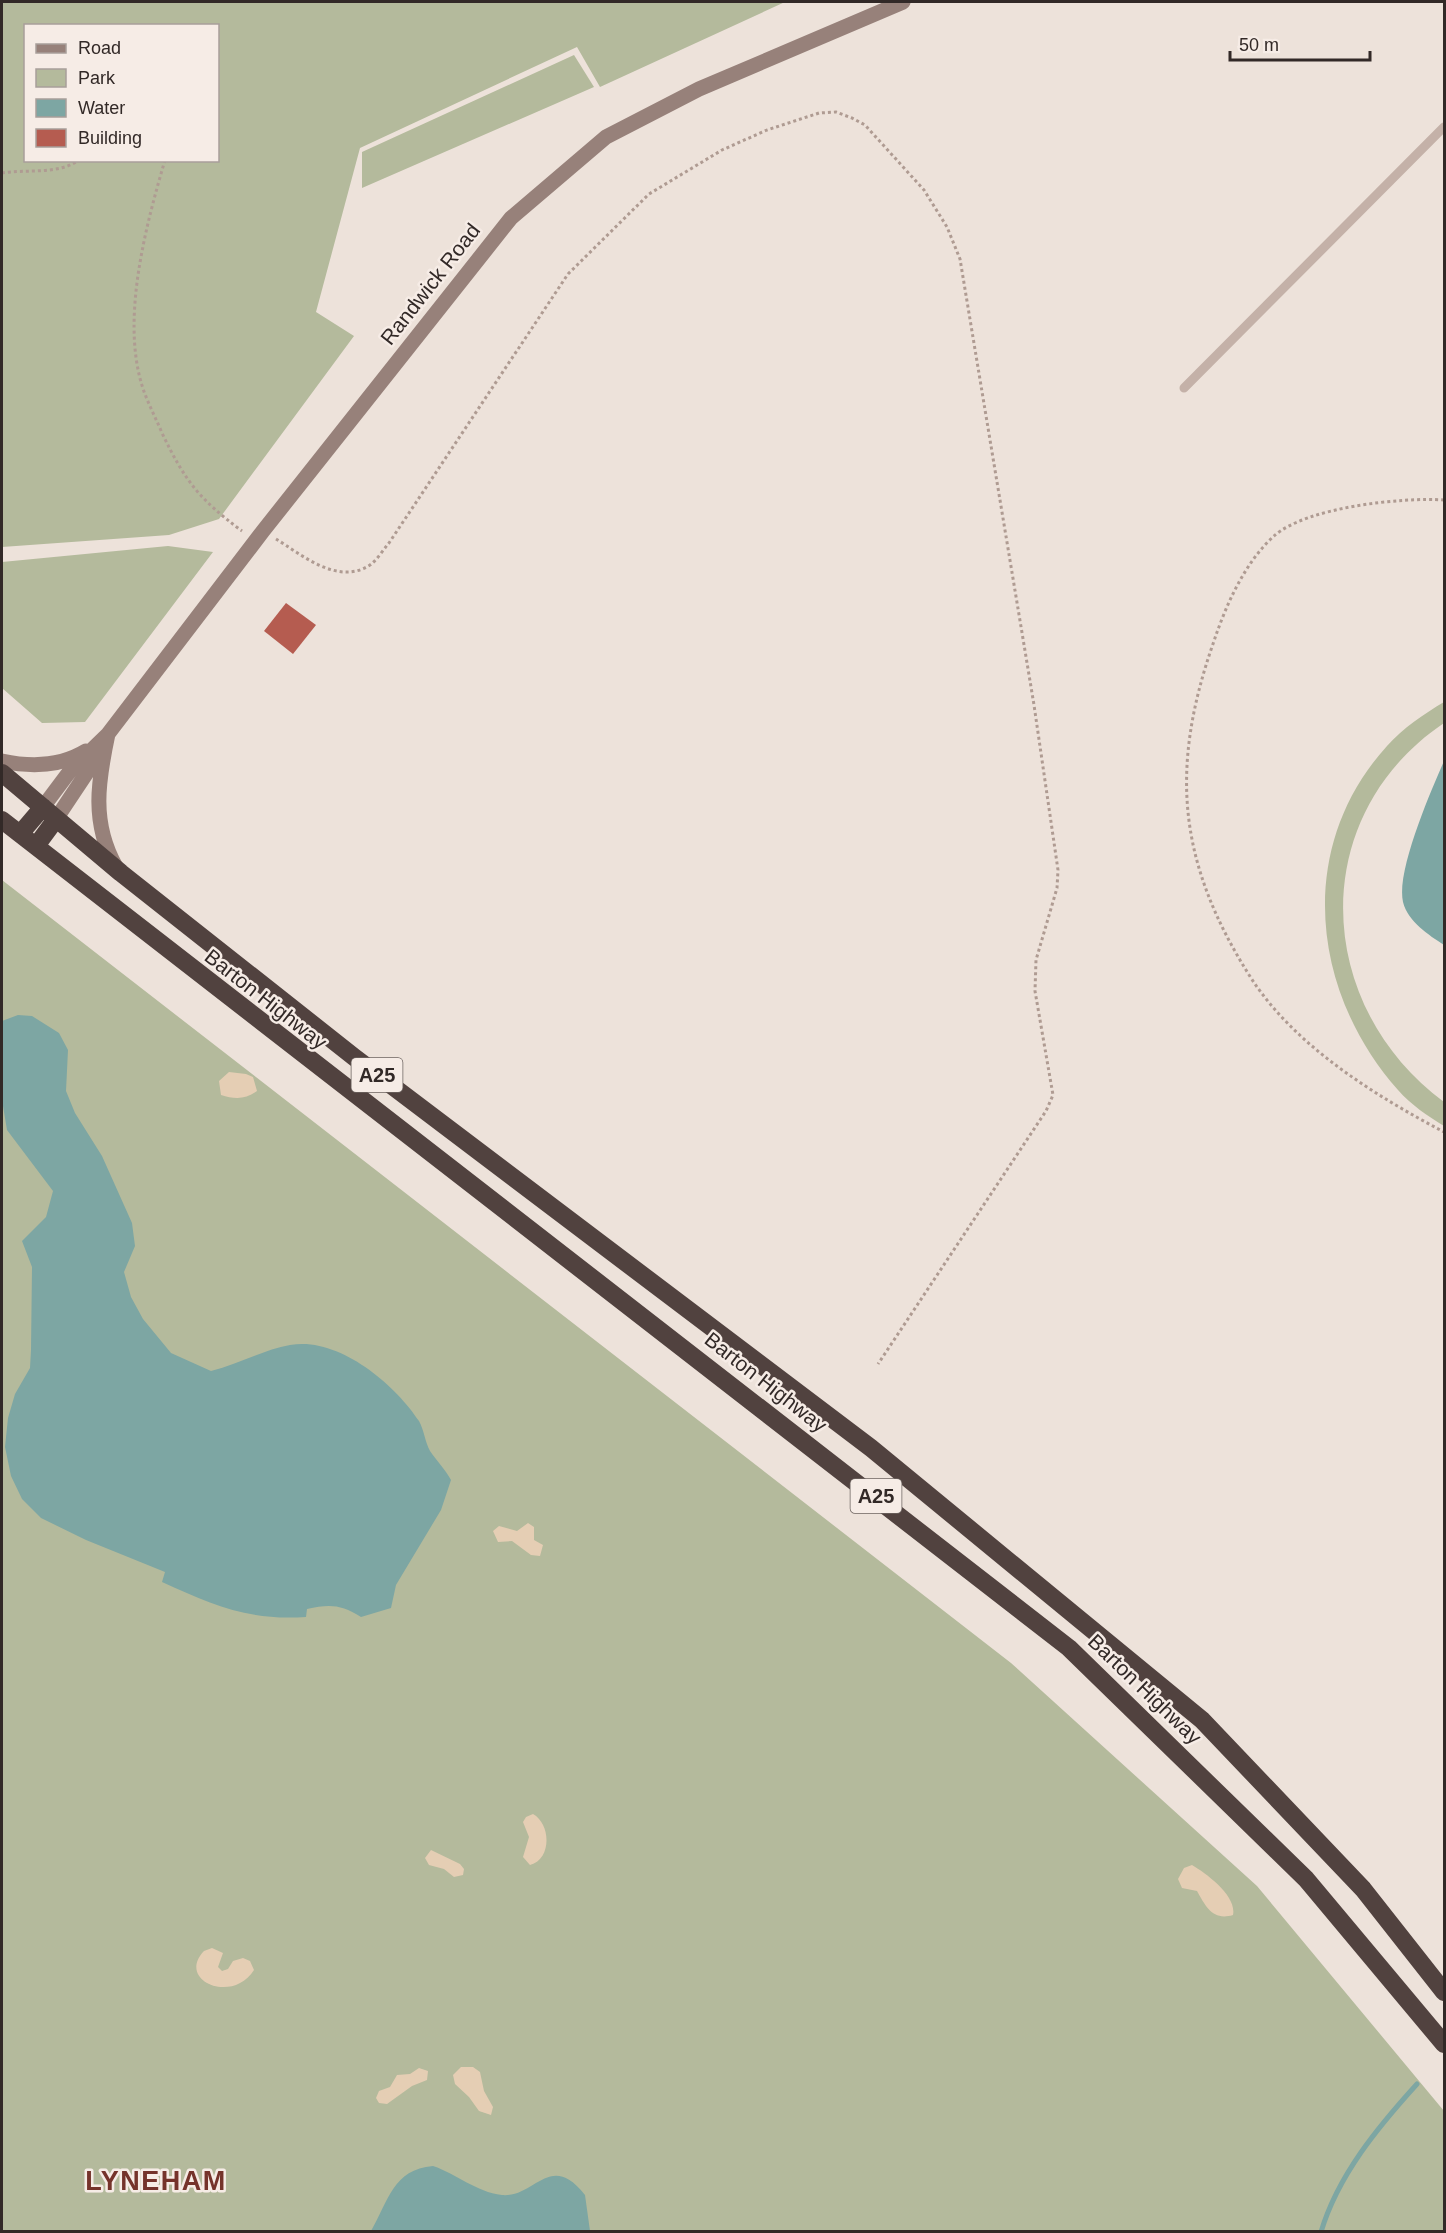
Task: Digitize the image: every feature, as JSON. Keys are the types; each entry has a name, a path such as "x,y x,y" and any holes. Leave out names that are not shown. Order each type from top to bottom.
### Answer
{"highway":[{"name":"Barton Highway","path":"2,773 116,869 354,1057 871,1448 1193,1713 1363,1889 1444,1992"},
{"name":"Randwick Road","path":"20,834 50,813"},
{"name":"Randwick Road","path":"36,846 50,813"},
{"name":"Barton Highway","path":"2,820 346,1090 637,1310 1069,1648 1306,1879 1444,2044"}],"street":[{"name":"Randwick Road","path":"50,813 89,772 108,734 259,536 511,218 606,137 699,89 903,2"},
{"path":"2,761 39,765 59,762 79,755 108,734"},
{"path":"108,734 101,765 97,810 103,840 116,869"}],"lane":[{"path":"1184,388 1444,126"}],"path":[{"path":"164,162 138,270 136,327 141,380 158,423 189,483 201,498 259,536 321,568 354,570 370,565 389,543 568,274 649,194 722,150 797,120 819,113 836,112 866,125 924,190 947,227 960,259 1034,705 1058,870 1057,888 1036,960 1035,991 1053,1095 1046,1111 879,1364"},
{"path":"2,173 50,169 74,165 78,162"},
{"path":"1444,500 1417,498 1381,502 1298,520 1275,535 1254,560 1237,588 1212,646 1194,707 1185,791 1187,822 1195,861 1210,900 1252,979 1277,1010 1366,1089 1444,1132"}],"green space":[{"path":"2,2 785,2 600,87 577,47 360,148 316,312 354,336 219,519 169,535 2,547"},
{"path":"574,55 594,87 362,188 362,152"},
{"path":"168,546 213,552 85,722 42,723 2,688 2,562"},
{"path":"1444,702 1444,723 1399,762 1367,808 1349,858 1343,911 1350,964 1369,1015 1401,1062 1444,1102 1444,1126 1420,1110 1398,1090 1369,1051 1347,1009 1332,965 1325,919 1327,873 1338,829 1357,786 1393,739"},
{"path":"2,880 1011,1663 1257,1886 1444,2111 1444,2231 2,2231"}],"sand":[{"path":"229,1072 253,1077 257,1091 239,1098 221,1095 219,1081"},
{"path":"528,1523 534,1527 534,1540 543,1545 540,1556 531,1555 512,1541 498,1542 493,1531 499,1526 517,1531"},
{"path":"533,1814 543,1825 546,1841 542,1856 530,1865 523,1857 529,1837 523,1822 526,1817"},
{"path":"431,1850 460,1864 464,1869 463,1875 454,1877 444,1869 429,1865 425,1858"},
{"path":"1192,1865 1226,1893 1233,1908 1233,1915 1215,1914 1207,1907 1197,1891 1182,1888 1178,1879 1184,1868"},
{"path":"212,1948 223,1953 218,1967 222,1971 228,1969 233,1961 243,1958 250,1961 254,1970 244,1980 233,1986 221,1987 210,1984 202,1979 197,1971 197,1962 204,1951"},
{"path":"461,2067 473,2067 480,2072 484,2091 493,2107 491,2115 479,2111 469,2097 455,2084 453,2075"},
{"path":"419,2068 428,2071 427,2080 412,2086 387,2104 379,2103 376,2098 379,2091 390,2087 397,2075 410,2074"}],"water":[{"path":"1444,761 1444,945 1409,916 1403,902 1402,888 1409,852"},
{"path":"18,1015 32,1016 59,1033 68,1050 66,1091 75,1113 102,1156 132,1223 135,1246 124,1272 131,1297 143,1319 171,1353 211,1371 290,1345 308,1344 327,1348 346,1355 380,1378 409,1407 419,1421 430,1451 451,1480 441,1510 396,1585 391,1608 361,1617 335,1606 322,1606 307,1609 306,1617 285,1618 231,1610 162,1582 165,1572 86,1540 41,1518 22,1499 11,1476 5,1447 8,1418 15,1394 30,1368 32,1267 22,1241 46,1217 53,1191 7,1130 2,1100 2,1021"},
{"path":"433,2166 475,2187 502,2195 514,2194 552,2176 562,2176 573,2182 585,2195 590,2231 371,2231 400,2180 420,2168"}],"building":[{"path":"286,603 316,625 293,654 264,631"}],"waterway":[{"path":"1321,2232 1328,2211 1349,2171 1388,2117 1417,2084"}],"district":[{"name":"LYNEHAM","path":"156,2181"}]}
